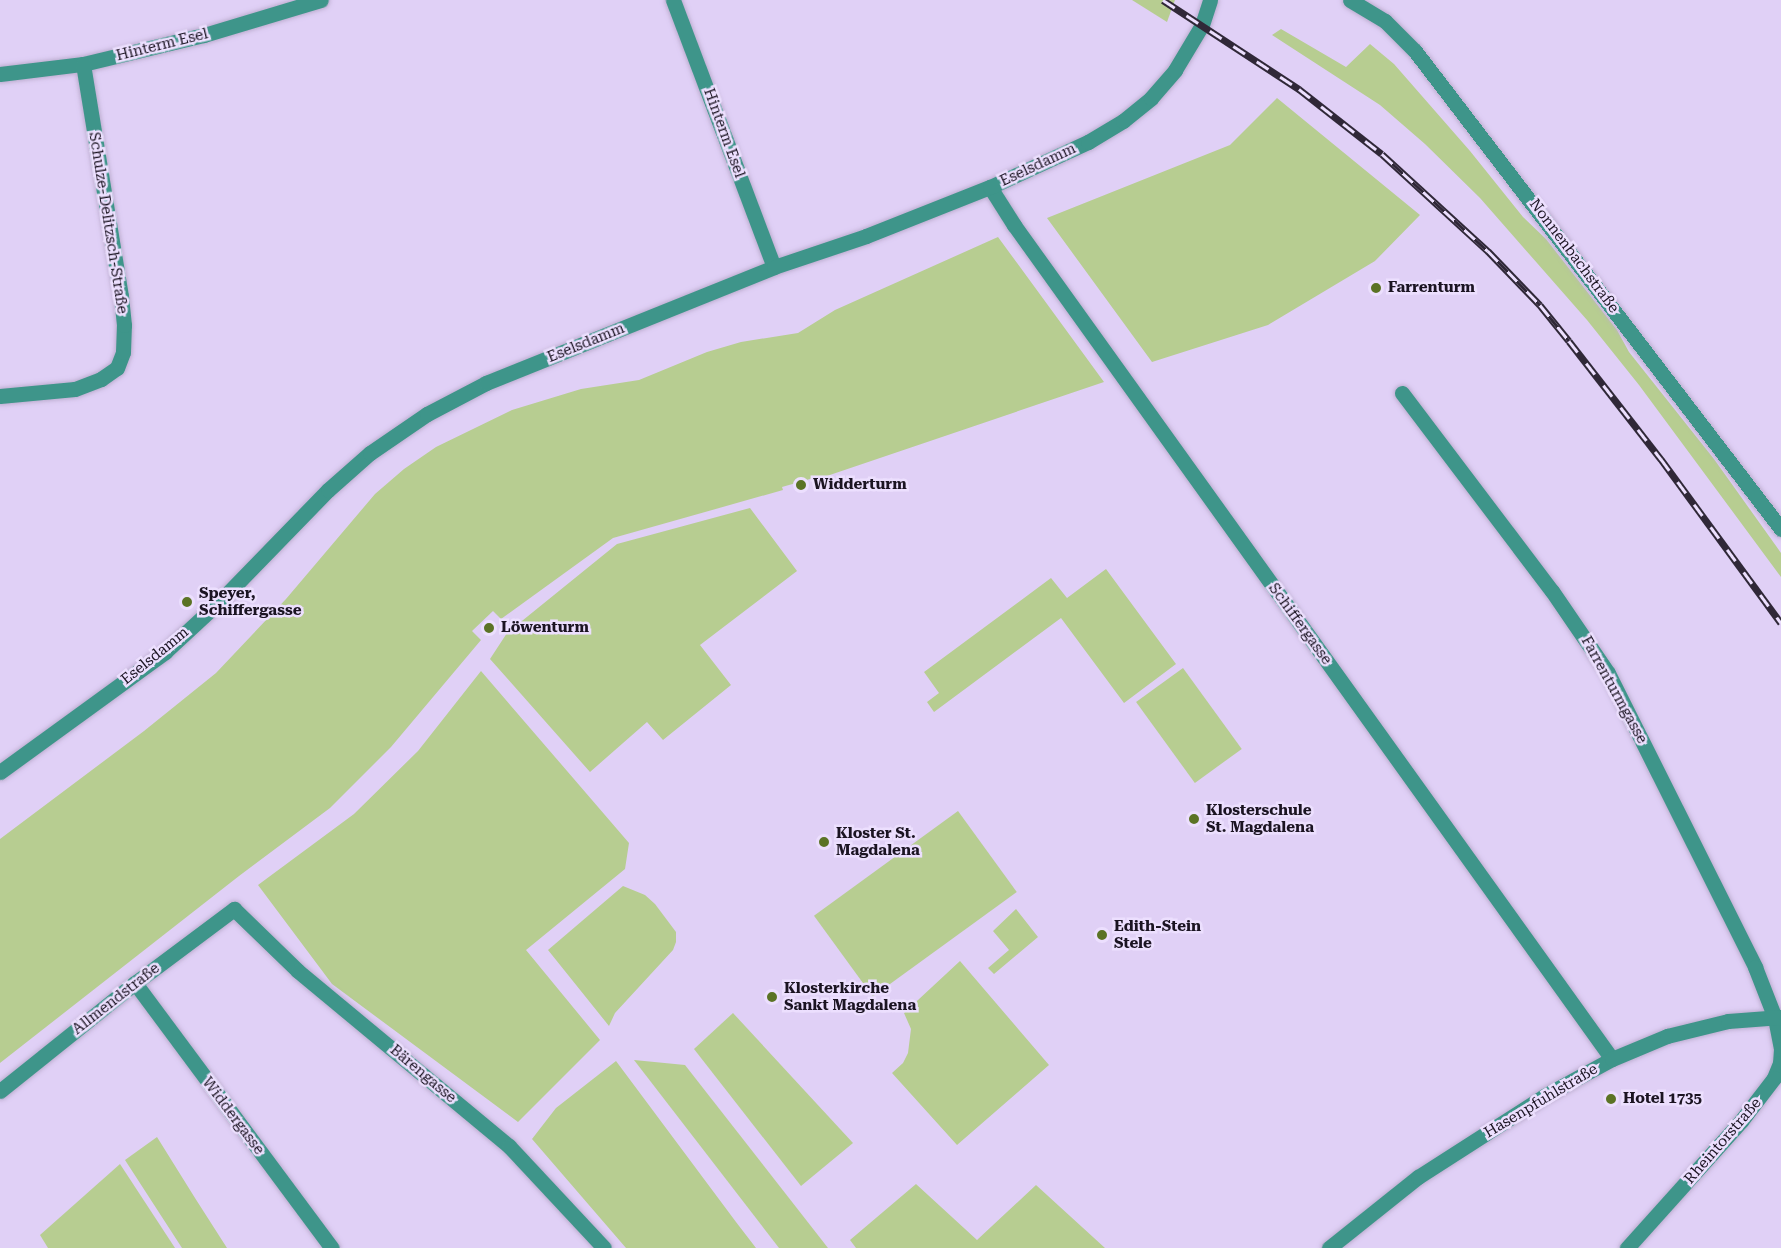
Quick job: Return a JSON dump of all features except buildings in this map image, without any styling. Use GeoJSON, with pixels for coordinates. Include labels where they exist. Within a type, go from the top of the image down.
{"type":"FeatureCollection","features":[{"type":"Feature","properties":{"kind":"street","name":"Hinterm Esel"},"geometry":{"type":"LineString","coordinates":[[0,74],[83,64],[204,35],[321,0]]}},
{"type":"Feature","properties":{"kind":"street","name":"Hinterm Esel"},"geometry":{"type":"LineString","coordinates":[[674,0],[774,267]]}},
{"type":"Feature","properties":{"kind":"street","name":"Eselsdamm"},"geometry":{"type":"LineString","coordinates":[[0,772],[165,652],[221,600],[328,490],[370,453],[427,414],[486,383],[774,267],[866,236],[990,187],[1088,142],[1123,121],[1151,98],[1175,70],[1202,25],[1210,0]]}},
{"type":"Feature","properties":{"kind":"street","name":"Nonnenbachstraße"},"geometry":{"type":"LineString","coordinates":[[1350,0],[1385,21],[1415,51],[1781,529]]}},
{"type":"Feature","properties":{"kind":"street","name":"Schulze-Delitzsch-Straße"},"geometry":{"type":"LineString","coordinates":[[0,396],[75,389],[101,379],[117,368],[123,352],[124,325],[121,296],[83,64]]}},
{"type":"Feature","properties":{"kind":"street","name":"Schiffergasse"},"geometry":{"type":"LineString","coordinates":[[990,187],[1020,234],[1612,1059]]}},
{"type":"Feature","properties":{"kind":"street","name":"Farrenturmgasse"},"geometry":{"type":"LineString","coordinates":[[1402,393],[1558,599],[1608,673],[1778,1017]]}},
{"type":"Feature","properties":{"kind":"street","name":"Allmendstraße"},"geometry":{"type":"LineString","coordinates":[[0,1091],[135,983],[234,909]]}},
{"type":"Feature","properties":{"kind":"street","name":"Bärengasse"},"geometry":{"type":"LineString","coordinates":[[234,909],[298,971],[509,1146],[604,1248]]}},
{"type":"Feature","properties":{"kind":"street","name":"Widdergasse"},"geometry":{"type":"LineString","coordinates":[[135,983],[332,1248]]}},
{"type":"Feature","properties":{"kind":"street","name":"Hasenpfuhlstraße"},"geometry":{"type":"LineString","coordinates":[[1329,1248],[1418,1177],[1544,1096],[1612,1059],[1666,1036],[1728,1021],[1778,1017]]}},
{"type":"Feature","properties":{"kind":"street","name":"Rheintorstraße"},"geometry":{"type":"LineString","coordinates":[[1628,1248],[1741,1121],[1774,1078],[1780,1063],[1781,1049],[1778,1017]]}},
{"type":"Feature","properties":{"kind":"green space"},"geometry":{"type":"Polygon","coordinates":[[[1132,0],[1175,0],[1167,22],[1132,0]]]}},
{"type":"Feature","properties":{"kind":"green space"},"geometry":{"type":"Polygon","coordinates":[[[1281,29],[1346,67],[1370,44],[1394,64],[1470,151],[1523,217],[1546,239],[1617,330],[1629,352],[1714,459],[1781,553],[1781,577],[1639,385],[1587,320],[1480,198],[1425,144],[1380,105],[1272,35],[1281,29]]]}},
{"type":"Feature","properties":{"kind":"green space"},"geometry":{"type":"Polygon","coordinates":[[[1277,98],[1420,215],[1375,261],[1268,325],[1152,362],[1047,218],[1230,145],[1277,98]]]}},
{"type":"Feature","properties":{"kind":"green space"},"geometry":{"type":"Polygon","coordinates":[[[998,237],[1104,382],[818,479],[817,477],[782,487],[783,490],[613,538],[501,619],[493,611],[472,631],[481,640],[391,747],[330,808],[239,876],[0,1063],[0,839],[144,731],[216,673],[286,599],[375,494],[404,469],[436,447],[512,410],[581,389],[639,380],[707,352],[741,342],[798,333],[835,310],[998,237]]]}},
{"type":"Feature","properties":{"kind":"green space"},"geometry":{"type":"Polygon","coordinates":[[[750,508],[797,571],[700,645],[731,685],[663,740],[647,722],[590,772],[490,659],[507,633],[617,544],[750,508]]]}},
{"type":"Feature","properties":{"kind":"green space"},"geometry":{"type":"Polygon","coordinates":[[[1106,569],[1176,664],[1124,703],[1061,618],[934,712],[927,702],[939,693],[924,672],[1051,578],[1067,598],[1106,569]]]}},
{"type":"Feature","properties":{"kind":"green space"},"geometry":{"type":"Polygon","coordinates":[[[1183,668],[1242,749],[1195,783],[1136,702],[1183,668]]]}},
{"type":"Feature","properties":{"kind":"green space"},"geometry":{"type":"Polygon","coordinates":[[[481,671],[629,843],[625,869],[526,950],[600,1040],[518,1122],[332,984],[258,885],[354,814],[418,751],[481,671]]]}},
{"type":"Feature","properties":{"kind":"green space"},"geometry":{"type":"Polygon","coordinates":[[[958,811],[1017,892],[873,997],[814,916],[958,811]]]}},
{"type":"Feature","properties":{"kind":"green space"},"geometry":{"type":"Polygon","coordinates":[[[623,886],[645,895],[655,904],[676,932],[676,942],[673,950],[615,1013],[609,1026],[548,950],[623,886]]]}},
{"type":"Feature","properties":{"kind":"green space"},"geometry":{"type":"Polygon","coordinates":[[[1016,909],[1038,937],[994,974],[988,968],[1009,950],[993,931],[1016,909]]]}},
{"type":"Feature","properties":{"kind":"green space"},"geometry":{"type":"Polygon","coordinates":[[[960,961],[1049,1065],[957,1145],[892,1073],[903,1063],[908,1053],[911,1029],[904,1013],[960,961]]]}},
{"type":"Feature","properties":{"kind":"green space"},"geometry":{"type":"Polygon","coordinates":[[[733,1013],[853,1143],[801,1186],[694,1049],[733,1013]]]}},
{"type":"Feature","properties":{"kind":"green space"},"geometry":{"type":"Polygon","coordinates":[[[634,1060],[685,1065],[828,1248],[779,1248],[634,1060]]]}},
{"type":"Feature","properties":{"kind":"green space"},"geometry":{"type":"Polygon","coordinates":[[[616,1061],[756,1248],[626,1248],[532,1139],[556,1108],[616,1061]]]}},
{"type":"Feature","properties":{"kind":"green space"},"geometry":{"type":"Polygon","coordinates":[[[157,1137],[227,1248],[182,1248],[125,1160],[157,1137]]]}},
{"type":"Feature","properties":{"kind":"green space"},"geometry":{"type":"Polygon","coordinates":[[[120,1164],[175,1248],[48,1248],[40,1235],[120,1164]]]}},
{"type":"Feature","properties":{"kind":"green space"},"geometry":{"type":"Polygon","coordinates":[[[916,1184],[977,1240],[1036,1185],[1105,1248],[856,1248],[850,1240],[916,1184]]]}},
{"type":"Feature","properties":{"kind":"railway"},"geometry":{"type":"LineString","coordinates":[[1163,0],[1299,89],[1382,154],[1488,251],[1540,305],[1569,341],[1661,459],[1781,623]]}},
{"type":"Feature","properties":{"kind":"place","name":"Farrenturm"},"geometry":{"type":"Point","coordinates":[1376,288]}},
{"type":"Feature","properties":{"kind":"place","name":"Widderturm"},"geometry":{"type":"Point","coordinates":[801,485]}},
{"type":"Feature","properties":{"kind":"place","name":"Speyer, Schiffergasse"},"geometry":{"type":"Point","coordinates":[187,602]}},
{"type":"Feature","properties":{"kind":"place","name":"Löwenturm"},"geometry":{"type":"Point","coordinates":[489,628]}},
{"type":"Feature","properties":{"kind":"place","name":"Klosterschule St. Magdalena"},"geometry":{"type":"Point","coordinates":[1194,819]}},
{"type":"Feature","properties":{"kind":"place","name":"Kloster St. Magdalena"},"geometry":{"type":"Point","coordinates":[824,842]}},
{"type":"Feature","properties":{"kind":"place","name":"Edith-Stein Stele"},"geometry":{"type":"Point","coordinates":[1102,935]}},
{"type":"Feature","properties":{"kind":"place","name":"Klosterkirche Sankt Magdalena"},"geometry":{"type":"Point","coordinates":[772,997]}},
{"type":"Feature","properties":{"kind":"place","name":"Hotel 1735"},"geometry":{"type":"Point","coordinates":[1611,1099]}}]}
